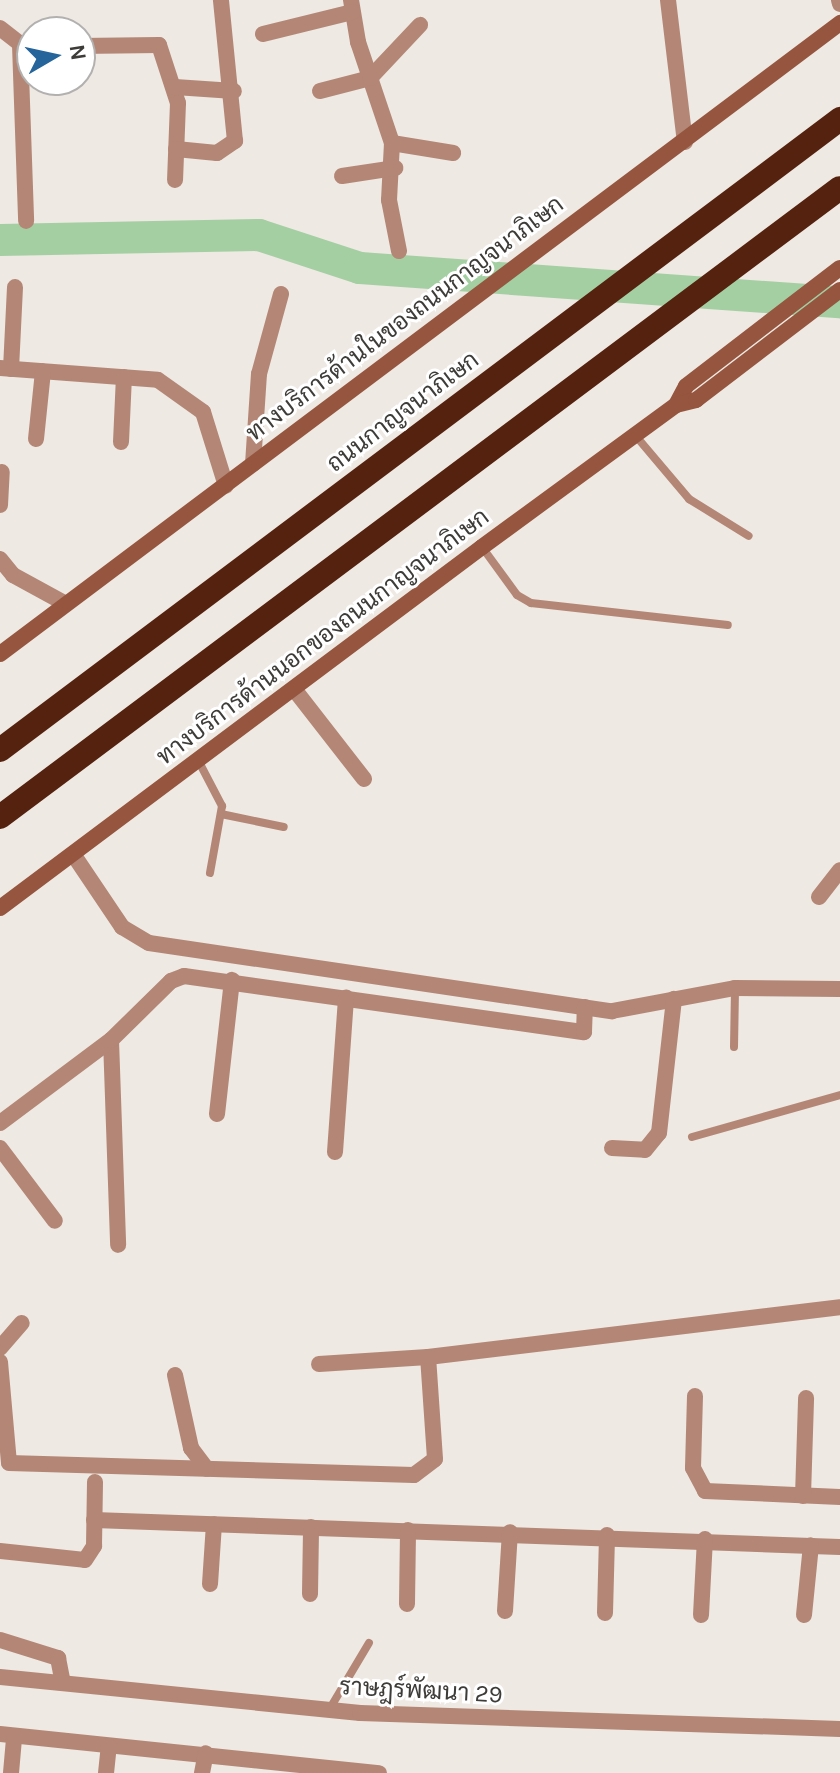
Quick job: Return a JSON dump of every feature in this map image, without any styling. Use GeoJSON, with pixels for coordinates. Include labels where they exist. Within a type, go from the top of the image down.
{"type":"FeatureCollection","features":[{"type":"Feature","properties":{"kind":"highway","name":"ถนนกาญจนาภิเษก"},"geometry":{"type":"LineString","coordinates":[[0,750],[840,119]]}},
{"type":"Feature","properties":{"kind":"highway"},"geometry":{"type":"LineString","coordinates":[[0,817],[840,188]]}},
{"type":"Feature","properties":{"kind":"main road","name":"ทางบริการด้านในของถนนกาญจนาภิเษก"},"geometry":{"type":"LineString","coordinates":[[0,654],[840,23]]}},
{"type":"Feature","properties":{"kind":"main road","name":"ทางบริการด้านนอกของถนนกาญจนาภิเษก"},"geometry":{"type":"LineString","coordinates":[[676,405],[686,386],[840,268]]}},
{"type":"Feature","properties":{"kind":"main road","name":"ทางบริการด้านนอกของถนนกาญจนาภิเษก"},"geometry":{"type":"LineString","coordinates":[[0,908],[482,547],[676,405],[696,400],[840,290]]}},
{"type":"Feature","properties":{"kind":"street"},"geometry":{"type":"LineString","coordinates":[[176,149],[217,153],[235,141],[234,91],[221,0]]}},
{"type":"Feature","properties":{"kind":"street"},"geometry":{"type":"LineString","coordinates":[[668,0],[685,142]]}},
{"type":"Feature","properties":{"kind":"street"},"geometry":{"type":"LineString","coordinates":[[263,34],[352,6],[370,78],[392,143],[395,168],[389,200],[399,251]]}},
{"type":"Feature","properties":{"kind":"street"},"geometry":{"type":"LineString","coordinates":[[320,91],[370,78],[420,25]]}},
{"type":"Feature","properties":{"kind":"street"},"geometry":{"type":"LineString","coordinates":[[0,28],[16,41]]}},
{"type":"Feature","properties":{"kind":"street"},"geometry":{"type":"LineString","coordinates":[[96,46],[159,45],[175,87],[175,180]]}},
{"type":"Feature","properties":{"kind":"street"},"geometry":{"type":"LineString","coordinates":[[175,87],[234,91]]}},
{"type":"Feature","properties":{"kind":"street"},"geometry":{"type":"LineString","coordinates":[[26,96],[26,221]]}},
{"type":"Feature","properties":{"kind":"street"},"geometry":{"type":"LineString","coordinates":[[392,143],[453,153]]}},
{"type":"Feature","properties":{"kind":"street"},"geometry":{"type":"LineString","coordinates":[[342,176],[395,168]]}},
{"type":"Feature","properties":{"kind":"street"},"geometry":{"type":"LineString","coordinates":[[15,287],[6,368],[158,380],[203,412],[226,486]]}},
{"type":"Feature","properties":{"kind":"street"},"geometry":{"type":"LineString","coordinates":[[253,464],[259,374],[281,294]]}},
{"type":"Feature","properties":{"kind":"street"},"geometry":{"type":"LineString","coordinates":[[36,439],[43,371]]}},
{"type":"Feature","properties":{"kind":"street"},"geometry":{"type":"LineString","coordinates":[[121,442],[124,377]]}},
{"type":"Feature","properties":{"kind":"street"},"geometry":{"type":"LineString","coordinates":[[0,505],[2,472]]}},
{"type":"Feature","properties":{"kind":"street"},"geometry":{"type":"LineString","coordinates":[[0,559],[6,578],[66,604]]}},
{"type":"Feature","properties":{"kind":"street"},"geometry":{"type":"LineString","coordinates":[[294,689],[364,779]]}},
{"type":"Feature","properties":{"kind":"street"},"geometry":{"type":"LineString","coordinates":[[73,854],[122,927],[149,943],[585,1007],[636,1010],[674,999],[735,988],[840,989]]}},
{"type":"Feature","properties":{"kind":"street"},"geometry":{"type":"LineString","coordinates":[[819,897],[840,870]]}},
{"type":"Feature","properties":{"kind":"street"},"geometry":{"type":"LineString","coordinates":[[0,1123],[111,1040],[171,981],[232,980],[584,1032],[585,1007]]}},
{"type":"Feature","properties":{"kind":"street"},"geometry":{"type":"LineString","coordinates":[[217,1114],[232,980]]}},
{"type":"Feature","properties":{"kind":"street"},"geometry":{"type":"LineString","coordinates":[[335,1152],[346,997]]}},
{"type":"Feature","properties":{"kind":"street"},"geometry":{"type":"LineString","coordinates":[[612,1148],[645,1150],[659,1133],[674,999]]}},
{"type":"Feature","properties":{"kind":"street"},"geometry":{"type":"LineString","coordinates":[[111,1040],[118,1245]]}},
{"type":"Feature","properties":{"kind":"street"},"geometry":{"type":"LineString","coordinates":[[0,1148],[55,1221]]}},
{"type":"Feature","properties":{"kind":"street"},"geometry":{"type":"LineString","coordinates":[[319,1364],[428,1357],[840,1307]]}},
{"type":"Feature","properties":{"kind":"street"},"geometry":{"type":"LineString","coordinates":[[0,1348],[22,1323]]}},
{"type":"Feature","properties":{"kind":"street"},"geometry":{"type":"LineString","coordinates":[[0,1362],[9,1463],[414,1475],[427,1469],[435,1459],[428,1357]]}},
{"type":"Feature","properties":{"kind":"street"},"geometry":{"type":"LineString","coordinates":[[175,1375],[191,1448],[207,1469]]}},
{"type":"Feature","properties":{"kind":"street"},"geometry":{"type":"LineString","coordinates":[[695,1396],[693,1468],[705,1491],[840,1497]]}},
{"type":"Feature","properties":{"kind":"street"},"geometry":{"type":"LineString","coordinates":[[803,1496],[806,1398]]}},
{"type":"Feature","properties":{"kind":"street"},"geometry":{"type":"LineString","coordinates":[[0,1551],[85,1560],[94,1546],[95,1482]]}},
{"type":"Feature","properties":{"kind":"street"},"geometry":{"type":"LineString","coordinates":[[94,1520],[607,1535],[840,1547]]}},
{"type":"Feature","properties":{"kind":"street"},"geometry":{"type":"LineString","coordinates":[[210,1584],[214,1524]]}},
{"type":"Feature","properties":{"kind":"street"},"geometry":{"type":"LineString","coordinates":[[310,1594],[311,1527]]}},
{"type":"Feature","properties":{"kind":"street"},"geometry":{"type":"LineString","coordinates":[[407,1604],[408,1530]]}},
{"type":"Feature","properties":{"kind":"street"},"geometry":{"type":"LineString","coordinates":[[505,1611],[510,1532]]}},
{"type":"Feature","properties":{"kind":"street"},"geometry":{"type":"LineString","coordinates":[[605,1613],[607,1535]]}},
{"type":"Feature","properties":{"kind":"street"},"geometry":{"type":"LineString","coordinates":[[701,1615],[705,1539]]}},
{"type":"Feature","properties":{"kind":"street"},"geometry":{"type":"LineString","coordinates":[[804,1615],[811,1545]]}},
{"type":"Feature","properties":{"kind":"street"},"geometry":{"type":"LineString","coordinates":[[0,1640],[58,1658],[63,1683]]}},
{"type":"Feature","properties":{"kind":"street","name":"ราษฎร์พัฒนา 29"},"geometry":{"type":"LineString","coordinates":[[0,1677],[329,1710],[694,1729],[840,1729]]}},
{"type":"Feature","properties":{"kind":"street"},"geometry":{"type":"LineString","coordinates":[[11,1773],[7,1735],[379,1773]]}},
{"type":"Feature","properties":{"kind":"street"},"geometry":{"type":"LineString","coordinates":[[106,1773],[109,1746]]}},
{"type":"Feature","properties":{"kind":"street"},"geometry":{"type":"LineString","coordinates":[[202,1773],[206,1753]]}},
{"type":"Feature","properties":{"kind":"lane"},"geometry":{"type":"LineString","coordinates":[[635,435],[689,499],[749,536]]}},
{"type":"Feature","properties":{"kind":"lane"},"geometry":{"type":"LineString","coordinates":[[482,547],[517,595],[531,603],[728,625]]}},
{"type":"Feature","properties":{"kind":"lane"},"geometry":{"type":"LineString","coordinates":[[198,760],[217,790],[221,814],[210,873]]}},
{"type":"Feature","properties":{"kind":"lane"},"geometry":{"type":"LineString","coordinates":[[221,814],[284,827]]}},
{"type":"Feature","properties":{"kind":"lane"},"geometry":{"type":"LineString","coordinates":[[734,1047],[735,988]]}},
{"type":"Feature","properties":{"kind":"lane"},"geometry":{"type":"LineString","coordinates":[[692,1137],[840,1095]]}},
{"type":"Feature","properties":{"kind":"lane"},"geometry":{"type":"LineString","coordinates":[[329,1710],[369,1643]]}},
{"type":"Feature","properties":{"kind":"waterway"},"geometry":{"type":"LineString","coordinates":[[0,240],[259,235],[360,268],[840,302]]}}]}
